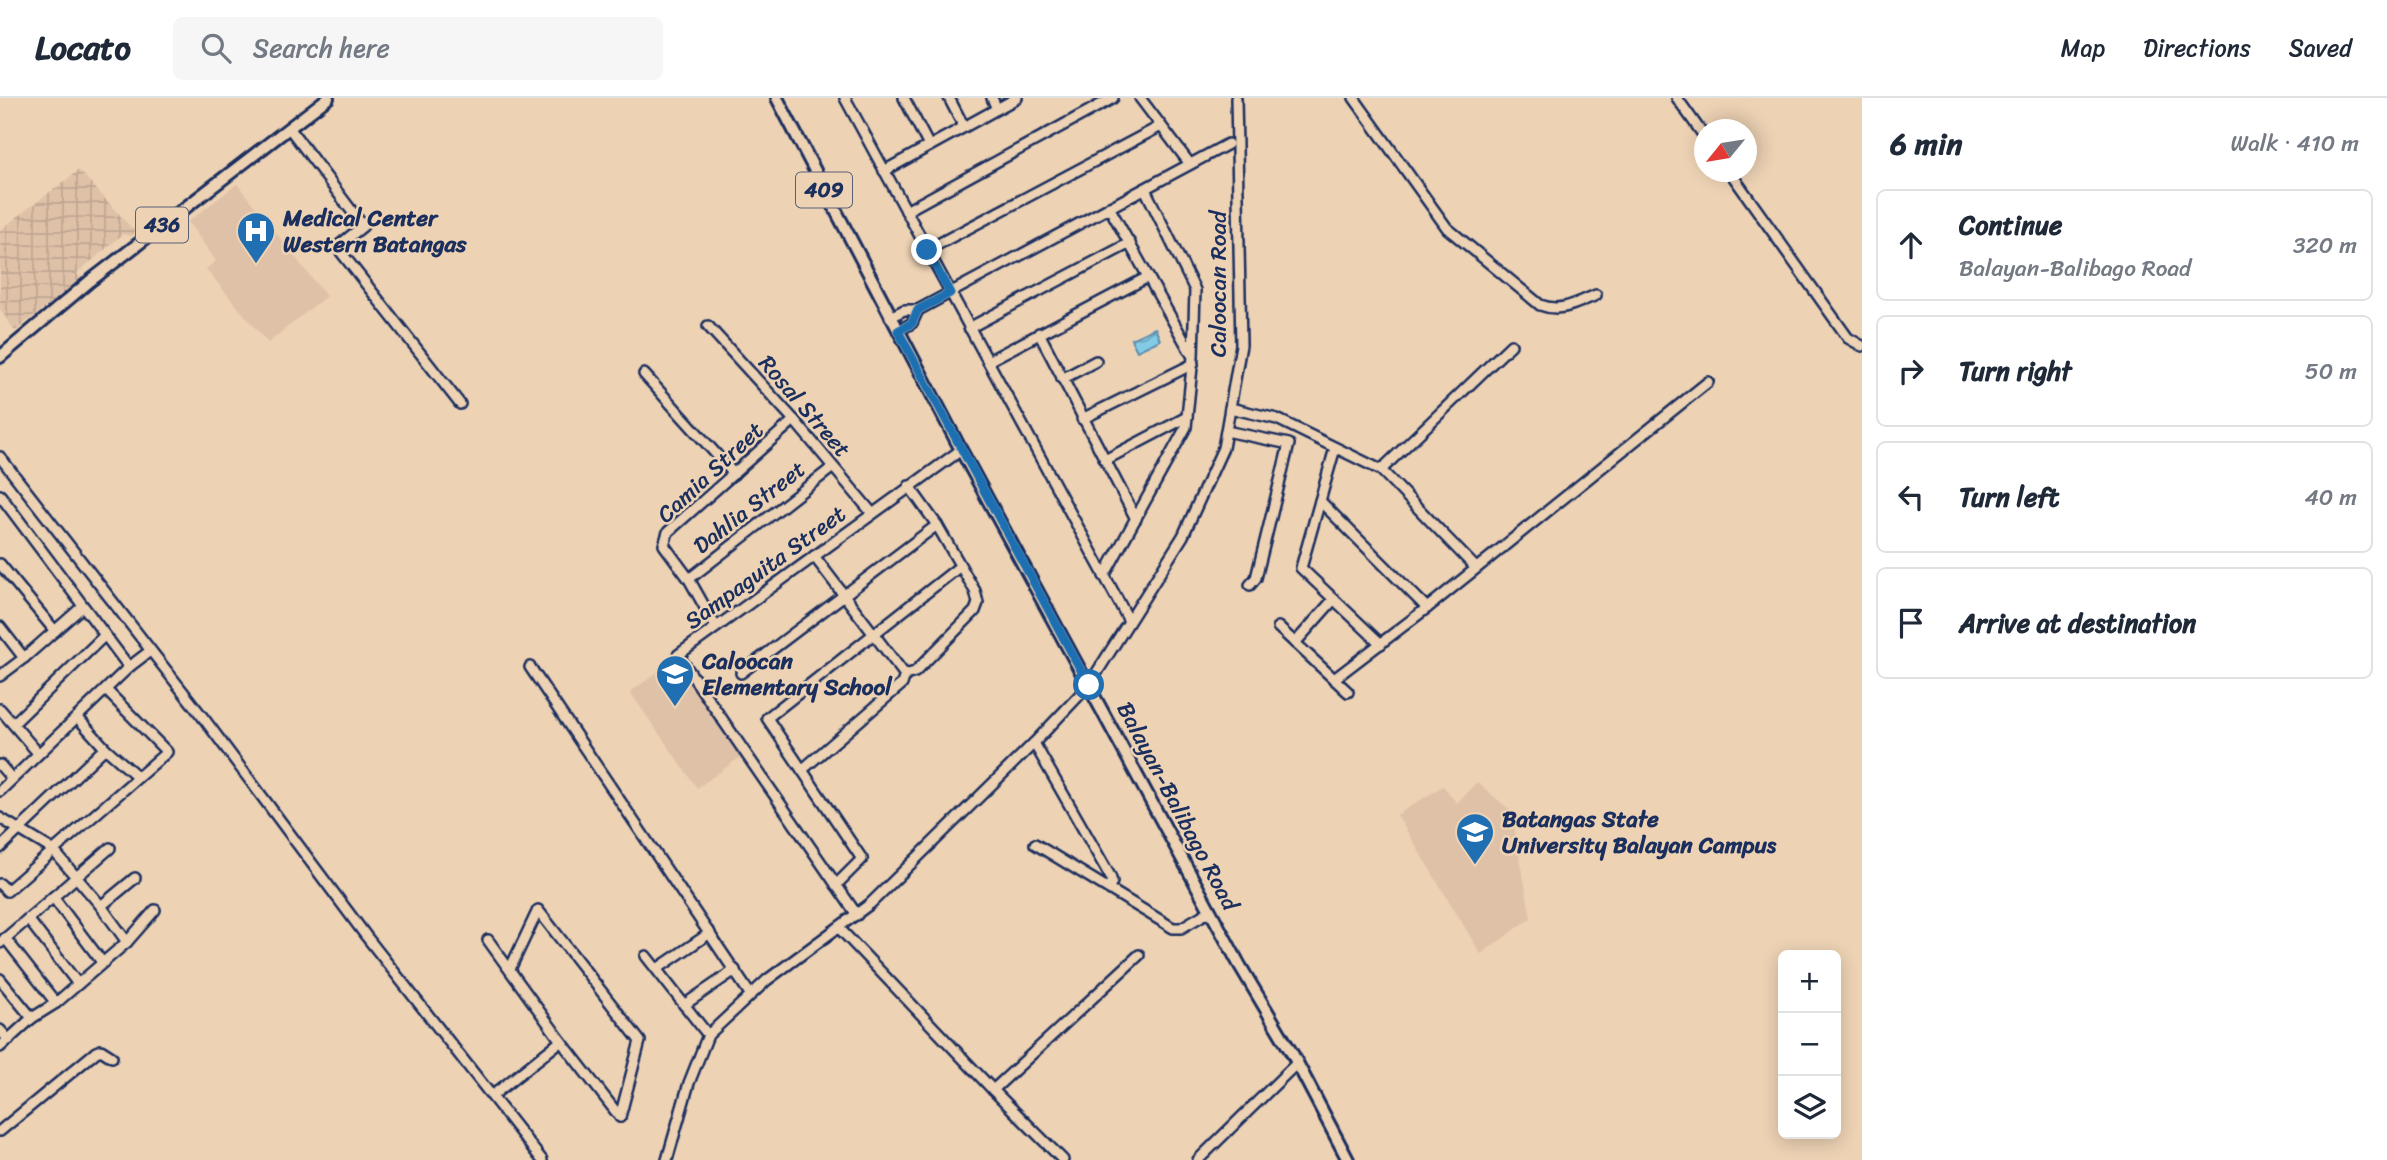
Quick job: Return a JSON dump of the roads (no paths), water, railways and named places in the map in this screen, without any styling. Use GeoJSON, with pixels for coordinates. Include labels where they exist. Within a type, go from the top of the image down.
{"type":"FeatureCollection","features":[{"type":"Feature","properties":{"kind":"main road","name":"436"},"geometry":{"type":"LineString","coordinates":[[0,357],[90,281],[328,98]]}},
{"type":"Feature","properties":{"kind":"main road","name":"Balayan-Balibago Road"},"geometry":{"type":"LineString","coordinates":[[777,98],[961,450],[1210,911],[1297,1063],[1346,1156]]}},
{"type":"Feature","properties":{"kind":"street"},"geometry":{"type":"LineString","coordinates":[[845,98],[1128,619]]}},
{"type":"Feature","properties":{"kind":"street"},"geometry":{"type":"LineString","coordinates":[[904,98],[929,146]]}},
{"type":"Feature","properties":{"kind":"street"},"geometry":{"type":"LineString","coordinates":[[949,98],[964,127]]}},
{"type":"Feature","properties":{"kind":"street"},"geometry":{"type":"LineString","coordinates":[[992,98],[998,109]]}},
{"type":"Feature","properties":{"kind":"street"},"geometry":{"type":"LineString","coordinates":[[884,171],[1017,98]]}},
{"type":"Feature","properties":{"kind":"street"},"geometry":{"type":"LineString","coordinates":[[906,211],[1113,98]]}},
{"type":"Feature","properties":{"kind":"street"},"geometry":{"type":"LineString","coordinates":[[1140,98],[1190,164]]}},
{"type":"Feature","properties":{"kind":"street","name":"Caloocan Road"},"geometry":{"type":"LineString","coordinates":[[708,1035],[750,994],[857,915],[1034,743],[1089,685],[1183,536],[1223,448],[1241,345],[1236,98]]}},
{"type":"Feature","properties":{"kind":"street"},"geometry":{"type":"LineString","coordinates":[[1354,98],[1455,237],[1540,305],[1560,309],[1596,295]]}},
{"type":"Feature","properties":{"kind":"street"},"geometry":{"type":"LineString","coordinates":[[1677,98],[1694,122]]}},
{"type":"Feature","properties":{"kind":"street"},"geometry":{"type":"LineString","coordinates":[[927,250],[1161,126]]}},
{"type":"Feature","properties":{"kind":"street"},"geometry":{"type":"LineString","coordinates":[[290,129],[363,226],[337,247],[460,404]]}},
{"type":"Feature","properties":{"kind":"street"},"geometry":{"type":"LineString","coordinates":[[890,317],[904,310],[918,310],[1228,144]]}},
{"type":"Feature","properties":{"kind":"street"},"geometry":{"type":"LineString","coordinates":[[1737,182],[1849,338],[1862,346]]}},
{"type":"Feature","properties":{"kind":"street"},"geometry":{"type":"LineString","coordinates":[[1104,576],[1186,427],[1193,360],[1195,290],[1144,189]]}},
{"type":"Feature","properties":{"kind":"street"},"geometry":{"type":"LineString","coordinates":[[1109,207],[1193,360]]}},
{"type":"Feature","properties":{"kind":"street"},"geometry":{"type":"LineString","coordinates":[[970,328],[1130,243]]}},
{"type":"Feature","properties":{"kind":"street"},"geometry":{"type":"LineString","coordinates":[[988,361],[1148,277]]}},
{"type":"Feature","properties":{"kind":"street"},"geometry":{"type":"LineString","coordinates":[[898,331],[912,323],[918,310]]}},
{"type":"Feature","properties":{"kind":"street","name":"Rosal Street"},"geometry":{"type":"LineString","coordinates":[[708,326],[794,420],[872,513]]}},
{"type":"Feature","properties":{"kind":"street"},"geometry":{"type":"LineString","coordinates":[[1039,333],[1136,519]]}},
{"type":"Feature","properties":{"kind":"street"},"geometry":{"type":"LineString","coordinates":[[1381,470],[1511,345]]}},
{"type":"Feature","properties":{"kind":"street"},"geometry":{"type":"LineString","coordinates":[[1082,418],[1193,360]]}},
{"type":"Feature","properties":{"kind":"street"},"geometry":{"type":"LineString","coordinates":[[1062,379],[1096,361]]}},
{"type":"Feature","properties":{"kind":"street"},"geometry":{"type":"LineString","coordinates":[[644,374],[734,474]]}},
{"type":"Feature","properties":{"kind":"street"},"geometry":{"type":"LineString","coordinates":[[1334,679],[1427,608],[1708,382]]}},
{"type":"Feature","properties":{"kind":"street"},"geometry":{"type":"LineString","coordinates":[[1230,408],[1277,419],[1381,470],[1475,568]]}},
{"type":"Feature","properties":{"kind":"street"},"geometry":{"type":"LineString","coordinates":[[1105,460],[1187,417]]}},
{"type":"Feature","properties":{"kind":"street","name":"Camia Street"},"geometry":{"type":"LineString","coordinates":[[716,627],[689,579],[664,545],[668,532],[794,420]]}},
{"type":"Feature","properties":{"kind":"street"},"geometry":{"type":"LineString","coordinates":[[1226,430],[1289,444],[1256,578],[1250,585]]}},
{"type":"Feature","properties":{"kind":"street"},"geometry":{"type":"LineString","coordinates":[[1335,448],[1301,568],[1381,643]]}},
{"type":"Feature","properties":{"kind":"street","name":"Sampaguita Street"},"geometry":{"type":"LineString","coordinates":[[857,915],[678,655],[961,450]]}},
{"type":"Feature","properties":{"kind":"street"},"geometry":{"type":"LineString","coordinates":[[0,457],[205,720],[366,936],[542,1160]]}},
{"type":"Feature","properties":{"kind":"street","name":"Dahlia Street"},"geometry":{"type":"LineString","coordinates":[[689,579],[833,467]]}},
{"type":"Feature","properties":{"kind":"street"},"geometry":{"type":"LineString","coordinates":[[905,675],[915,672],[975,611],[978,603],[975,591],[937,525],[909,486]]}},
{"type":"Feature","properties":{"kind":"street"},"geometry":{"type":"LineString","coordinates":[[0,495],[129,667]]}},
{"type":"Feature","properties":{"kind":"street"},"geometry":{"type":"LineString","coordinates":[[1320,501],[1427,608]]}},
{"type":"Feature","properties":{"kind":"street"},"geometry":{"type":"LineString","coordinates":[[741,673],[937,525]]}},
{"type":"Feature","properties":{"kind":"street"},"geometry":{"type":"LineString","coordinates":[[814,556],[905,675]]}},
{"type":"Feature","properties":{"kind":"street"},"geometry":{"type":"LineString","coordinates":[[0,564],[55,631]]}},
{"type":"Feature","properties":{"kind":"street"},"geometry":{"type":"LineString","coordinates":[[836,885],[862,859],[767,718],[959,567]]}},
{"type":"Feature","properties":{"kind":"street"},"geometry":{"type":"LineString","coordinates":[[1296,643],[1334,599]]}},
{"type":"Feature","properties":{"kind":"street"},"geometry":{"type":"LineString","coordinates":[[0,676],[82,607]]}},
{"type":"Feature","properties":{"kind":"street"},"geometry":{"type":"LineString","coordinates":[[0,627],[24,658]]}},
{"type":"Feature","properties":{"kind":"street"},"geometry":{"type":"LineString","coordinates":[[1278,627],[1348,692]]}},
{"type":"Feature","properties":{"kind":"street"},"geometry":{"type":"LineString","coordinates":[[14,723],[104,636]]}},
{"type":"Feature","properties":{"kind":"street"},"geometry":{"type":"LineString","coordinates":[[0,791],[129,667],[150,651]]}},
{"type":"Feature","properties":{"kind":"street"},"geometry":{"type":"LineString","coordinates":[[530,667],[750,994]]}},
{"type":"Feature","properties":{"kind":"street"},"geometry":{"type":"LineString","coordinates":[[802,769],[902,684],[905,675]]}},
{"type":"Feature","properties":{"kind":"street"},"geometry":{"type":"LineString","coordinates":[[0,884],[7,891],[167,752],[107,691]]}},
{"type":"Feature","properties":{"kind":"street"},"geometry":{"type":"LineString","coordinates":[[0,709],[38,753]]}},
{"type":"Feature","properties":{"kind":"street"},"geometry":{"type":"LineString","coordinates":[[78,718],[105,748],[138,777]]}},
{"type":"Feature","properties":{"kind":"street"},"geometry":{"type":"LineString","coordinates":[[1034,743],[1110,876],[1112,883],[1108,888]]}},
{"type":"Feature","properties":{"kind":"street"},"geometry":{"type":"LineString","coordinates":[[0,848],[105,748]]}},
{"type":"Feature","properties":{"kind":"street"},"geometry":{"type":"LineString","coordinates":[[0,765],[12,779]]}},
{"type":"Feature","properties":{"kind":"street"},"geometry":{"type":"LineString","coordinates":[[0,818],[53,850],[101,906],[127,942]]}},
{"type":"Feature","properties":{"kind":"street"},"geometry":{"type":"LineString","coordinates":[[1035,844],[1173,928],[1181,928],[1210,911]]}},
{"type":"Feature","properties":{"kind":"street"},"geometry":{"type":"LineString","coordinates":[[56,1003],[3,941],[110,848]]}},
{"type":"Feature","properties":{"kind":"street"},"geometry":{"type":"LineString","coordinates":[[101,906],[135,878]]}},
{"type":"Feature","properties":{"kind":"street"},"geometry":{"type":"LineString","coordinates":[[53,897],[102,962]]}},
{"type":"Feature","properties":{"kind":"street"},"geometry":{"type":"LineString","coordinates":[[0,1047],[127,942],[155,910]]}},
{"type":"Feature","properties":{"kind":"street"},"geometry":{"type":"LineString","coordinates":[[488,940],[561,1041],[621,1116],[640,1041],[538,910],[510,969]]}},
{"type":"Feature","properties":{"kind":"street"},"geometry":{"type":"LineString","coordinates":[[28,919],[78,984]]}},
{"type":"Feature","properties":{"kind":"street"},"geometry":{"type":"LineString","coordinates":[[839,928],[1063,1160]]}},
{"type":"Feature","properties":{"kind":"street"},"geometry":{"type":"LineString","coordinates":[[657,969],[710,933]]}},
{"type":"Feature","properties":{"kind":"street"},"geometry":{"type":"LineString","coordinates":[[993,1090],[1139,955]]}},
{"type":"Feature","properties":{"kind":"street"},"geometry":{"type":"LineString","coordinates":[[646,956],[708,1035],[689,1083],[667,1160]]}},
{"type":"Feature","properties":{"kind":"street"},"geometry":{"type":"LineString","coordinates":[[684,1005],[734,971]]}},
{"type":"Feature","properties":{"kind":"street"},"geometry":{"type":"LineString","coordinates":[[0,979],[32,1018]]}},
{"type":"Feature","properties":{"kind":"street"},"geometry":{"type":"LineString","coordinates":[[0,1030],[9,1040]]}},
{"type":"Feature","properties":{"kind":"street"},"geometry":{"type":"LineString","coordinates":[[493,1095],[561,1041]]}},
{"type":"Feature","properties":{"kind":"street"},"geometry":{"type":"LineString","coordinates":[[0,1131],[96,1052],[101,1050],[112,1058]]}},
{"type":"Feature","properties":{"kind":"street"},"geometry":{"type":"LineString","coordinates":[[1198,1160],[1297,1063]]}},
{"type":"Feature","properties":{"kind":"water"},"geometry":{"type":"Polygon","coordinates":[[[1155,328],[1160,340],[1137,351],[1131,339],[1155,328]]]}},
{"type":"Feature","properties":{"kind":"place","name":"Medical Center Western Batangas"},"geometry":{"type":"Point","coordinates":[256,265]}},
{"type":"Feature","properties":{"kind":"place","name":"Caloocan Elementary School"},"geometry":{"type":"Point","coordinates":[675,708]}},
{"type":"Feature","properties":{"kind":"place","name":"Batangas State University Balayan Campus"},"geometry":{"type":"Point","coordinates":[1475,866]}}]}
